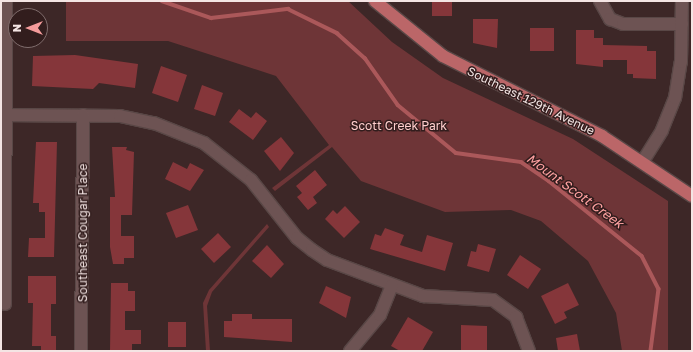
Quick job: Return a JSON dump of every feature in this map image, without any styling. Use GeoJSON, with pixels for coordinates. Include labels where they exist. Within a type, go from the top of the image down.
{"type":"FeatureCollection","features":[{"type":"Feature","properties":{"kind":"main road","name":"Southeast 129th Avenue"},"geometry":{"type":"LineString","coordinates":[[375,1],[448,59],[602,136],[643,161],[692,196]]}},
{"type":"Feature","properties":{"kind":"street"},"geometry":{"type":"LineString","coordinates":[[5,304],[3,115],[6,1]]}},
{"type":"Feature","properties":{"kind":"street"},"geometry":{"type":"LineString","coordinates":[[600,1],[610,19],[623,24],[682,24]]}},
{"type":"Feature","properties":{"kind":"street"},"geometry":{"type":"LineString","coordinates":[[643,161],[672,109],[687,44],[682,24],[682,1]]}},
{"type":"Feature","properties":{"kind":"street"},"geometry":{"type":"LineString","coordinates":[[3,115],[83,115],[137,118],[204,143],[251,180],[297,238],[312,250],[392,285],[440,298],[493,300],[516,317],[529,351]]}},
{"type":"Feature","properties":{"kind":"street","name":"Southeast Cougar Place"},"geometry":{"type":"LineString","coordinates":[[81,351],[83,115]]}},
{"type":"Feature","properties":{"kind":"street"},"geometry":{"type":"LineString","coordinates":[[350,351],[380,315],[392,285]]}},
{"type":"Feature","properties":{"kind":"green space","name":"Scott Creek Park"},"geometry":{"type":"Polygon","coordinates":[[[66,1],[348,1],[392,42],[443,78],[573,139],[668,201],[668,351],[622,351],[616,313],[588,261],[541,221],[511,210],[445,212],[361,181],[332,147],[275,191],[272,188],[329,145],[276,76],[168,41],[66,41],[66,1]]]}},
{"type":"Feature","properties":{"kind":"green space"},"geometry":{"type":"Polygon","coordinates":[[[267,224],[269,227],[212,292],[207,306],[210,351],[206,351],[203,303],[209,290],[267,224]]]}},
{"type":"Feature","properties":{"kind":"building"},"geometry":{"type":"Polygon","coordinates":[[[432,1],[452,1],[452,16],[432,16],[432,1]]]}},
{"type":"Feature","properties":{"kind":"building"},"geometry":{"type":"Polygon","coordinates":[[[473,19],[498,19],[497,48],[473,43],[473,19]]]}},
{"type":"Feature","properties":{"kind":"building"},"geometry":{"type":"Polygon","coordinates":[[[530,28],[554,28],[554,51],[530,51],[530,28]]]}},
{"type":"Feature","properties":{"kind":"building"},"geometry":{"type":"Polygon","coordinates":[[[576,30],[594,30],[594,38],[603,38],[603,45],[647,46],[647,51],[656,51],[656,79],[633,78],[633,74],[627,74],[627,60],[603,60],[603,67],[576,64],[576,30]]]}},
{"type":"Feature","properties":{"kind":"building"},"geometry":{"type":"Polygon","coordinates":[[[75,55],[138,64],[135,88],[99,83],[93,89],[32,86],[33,56],[75,55]]]}},
{"type":"Feature","properties":{"kind":"building"},"geometry":{"type":"Polygon","coordinates":[[[161,66],[187,75],[178,102],[152,93],[161,66]]]}},
{"type":"Feature","properties":{"kind":"building"},"geometry":{"type":"Polygon","coordinates":[[[202,85],[223,93],[215,116],[194,109],[202,85]]]}},
{"type":"Feature","properties":{"kind":"building"},"geometry":{"type":"Polygon","coordinates":[[[239,109],[251,118],[256,112],[267,121],[253,140],[229,122],[239,109]]]}},
{"type":"Feature","properties":{"kind":"building"},"geometry":{"type":"Polygon","coordinates":[[[281,137],[294,153],[280,171],[264,151],[281,137]]]}},
{"type":"Feature","properties":{"kind":"building"},"geometry":{"type":"Polygon","coordinates":[[[36,142],[57,142],[54,257],[28,257],[29,238],[45,238],[45,212],[39,212],[39,203],[33,203],[36,142]]]}},
{"type":"Feature","properties":{"kind":"building"},"geometry":{"type":"Polygon","coordinates":[[[112,147],[127,147],[126,150],[134,152],[132,215],[121,215],[121,236],[134,236],[134,258],[124,258],[124,264],[113,264],[110,247],[110,197],[115,197],[112,147]]]}},
{"type":"Feature","properties":{"kind":"building"},"geometry":{"type":"Polygon","coordinates":[[[173,162],[187,169],[190,163],[204,170],[190,191],[165,179],[173,162]]]}},
{"type":"Feature","properties":{"kind":"building"},"geometry":{"type":"Polygon","coordinates":[[[315,170],[327,185],[313,197],[317,203],[308,210],[297,197],[302,193],[296,186],[315,170]]]}},
{"type":"Feature","properties":{"kind":"building"},"geometry":{"type":"Polygon","coordinates":[[[188,205],[198,230],[176,238],[166,213],[188,205]]]}},
{"type":"Feature","properties":{"kind":"building"},"geometry":{"type":"Polygon","coordinates":[[[345,206],[360,222],[344,238],[325,219],[333,210],[337,214],[345,206]]]}},
{"type":"Feature","properties":{"kind":"building"},"geometry":{"type":"Polygon","coordinates":[[[385,228],[404,235],[400,245],[422,252],[427,235],[453,243],[445,271],[370,249],[375,234],[381,236],[385,228]]]}},
{"type":"Feature","properties":{"kind":"building"},"geometry":{"type":"Polygon","coordinates":[[[218,233],[231,247],[214,263],[201,249],[218,233]]]}},
{"type":"Feature","properties":{"kind":"building"},"geometry":{"type":"Polygon","coordinates":[[[478,244],[496,249],[489,272],[467,266],[471,251],[476,252],[478,244]]]}},
{"type":"Feature","properties":{"kind":"building"},"geometry":{"type":"Polygon","coordinates":[[[267,245],[284,264],[271,278],[252,261],[267,245]]]}},
{"type":"Feature","properties":{"kind":"building"},"geometry":{"type":"Polygon","coordinates":[[[520,255],[541,269],[528,289],[507,275],[520,255]]]}},
{"type":"Feature","properties":{"kind":"building"},"geometry":{"type":"Polygon","coordinates":[[[28,276],[56,276],[56,304],[51,304],[51,336],[56,336],[56,351],[41,351],[41,346],[32,346],[33,303],[28,303],[28,276]]]}},
{"type":"Feature","properties":{"kind":"building"},"geometry":{"type":"Polygon","coordinates":[[[111,283],[128,283],[128,291],[135,291],[135,311],[125,311],[125,330],[141,330],[141,344],[132,344],[132,351],[110,351],[111,283]]]}},
{"type":"Feature","properties":{"kind":"building"},"geometry":{"type":"Polygon","coordinates":[[[568,283],[579,305],[564,312],[567,318],[555,324],[541,296],[568,283]]]}},
{"type":"Feature","properties":{"kind":"building"},"geometry":{"type":"Polygon","coordinates":[[[326,286],[351,297],[346,318],[319,303],[326,286]]]}},
{"type":"Feature","properties":{"kind":"building"},"geometry":{"type":"Polygon","coordinates":[[[232,314],[252,314],[252,319],[292,319],[292,342],[224,337],[224,321],[232,321],[232,314]]]}},
{"type":"Feature","properties":{"kind":"building"},"geometry":{"type":"Polygon","coordinates":[[[408,317],[433,332],[422,351],[400,351],[391,346],[408,317]]]}},
{"type":"Feature","properties":{"kind":"building"},"geometry":{"type":"Polygon","coordinates":[[[168,322],[186,322],[186,347],[168,347],[168,322]]]}},
{"type":"Feature","properties":{"kind":"building"},"geometry":{"type":"Polygon","coordinates":[[[461,325],[487,326],[487,351],[461,351],[461,325]]]}},
{"type":"Feature","properties":{"kind":"building"},"geometry":{"type":"Polygon","coordinates":[[[577,334],[580,351],[558,351],[556,338],[577,334]]]}},
{"type":"Feature","properties":{"kind":"waterway","name":"Mount Scott Creek"},"geometry":{"type":"LineString","coordinates":[[162,1],[211,18],[288,9],[337,33],[365,58],[398,105],[456,153],[521,162],[549,181],[642,256],[659,289],[651,351]]}}]}
